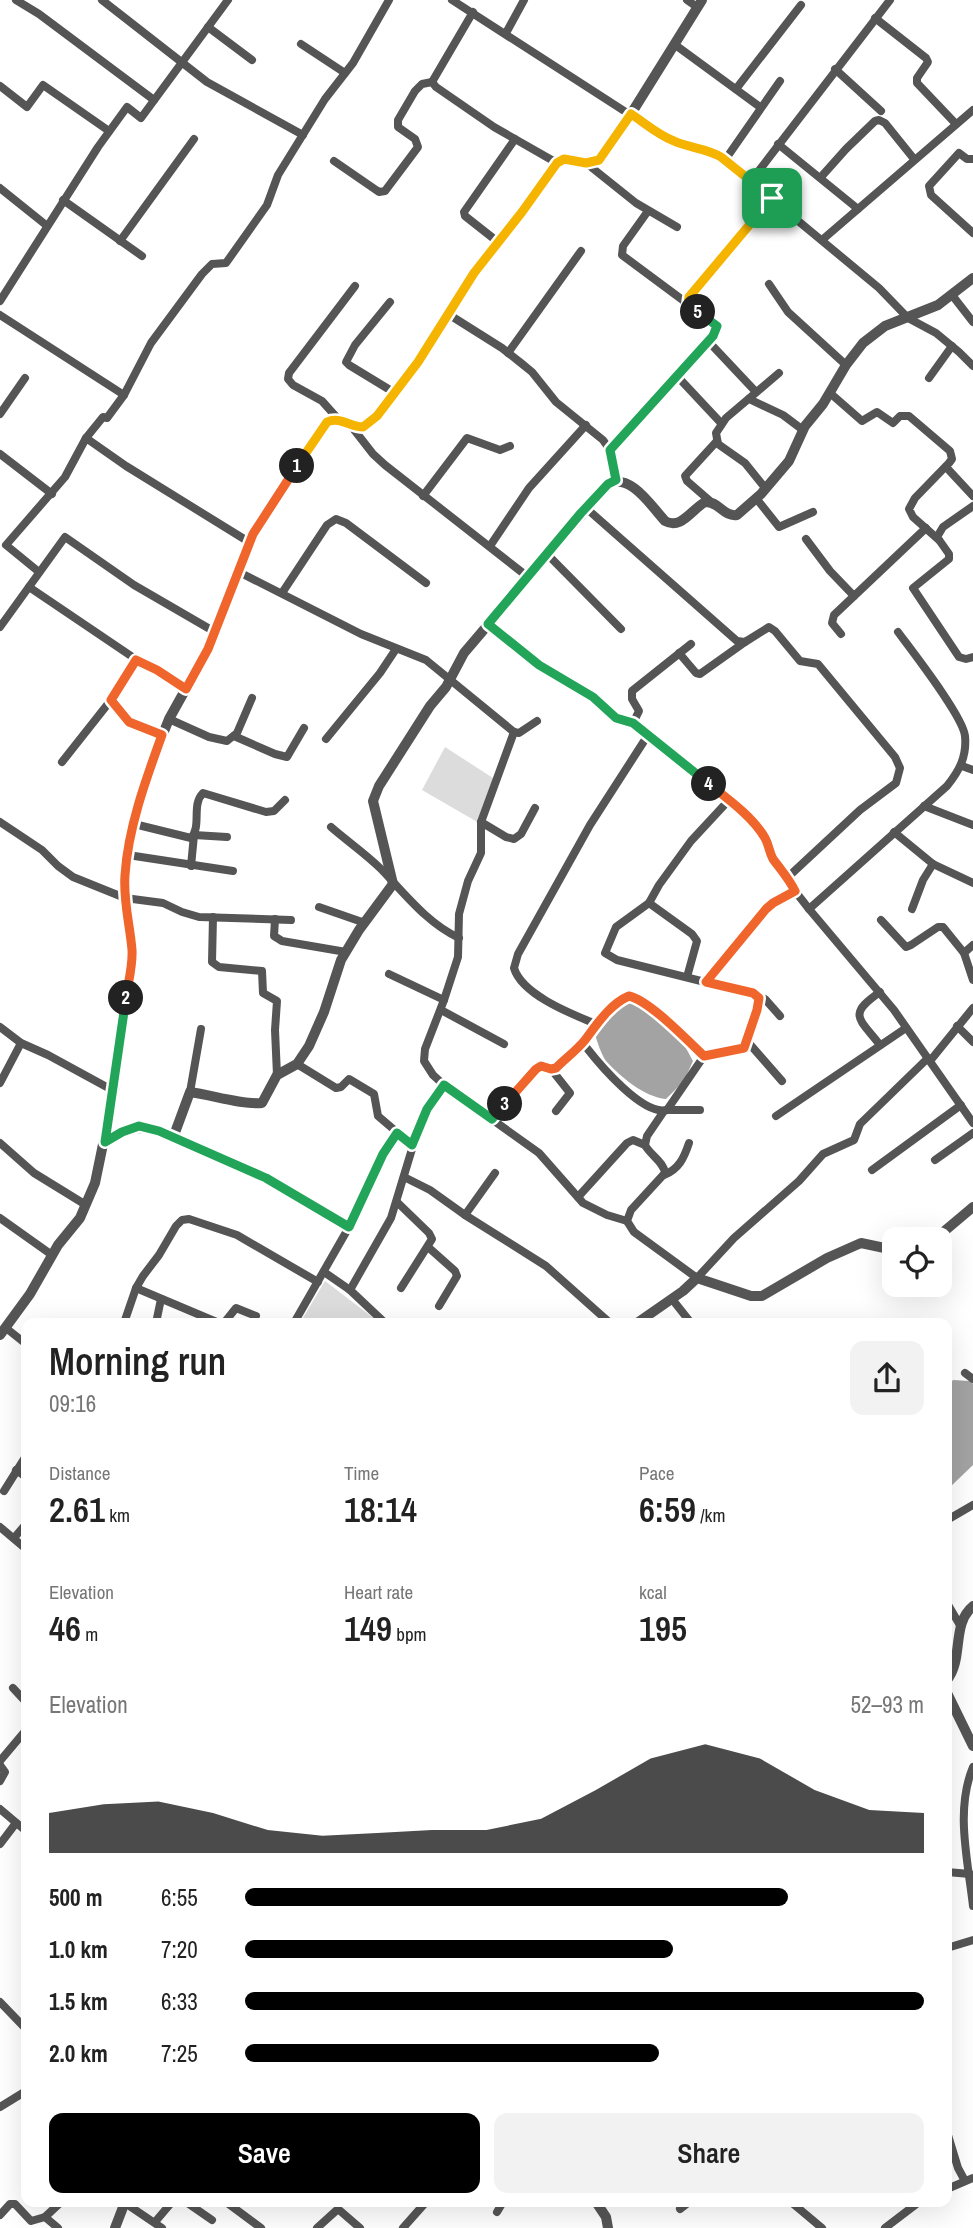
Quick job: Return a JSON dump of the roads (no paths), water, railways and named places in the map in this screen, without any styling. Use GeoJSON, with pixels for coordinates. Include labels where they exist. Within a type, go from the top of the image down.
{"type":"FeatureCollection","features":[{"type":"Feature","properties":{"kind":"street"},"geometry":{"type":"LineString","coordinates":[[16,0],[39,14],[154,100]]}},
{"type":"Feature","properties":{"kind":"street"},"geometry":{"type":"LineString","coordinates":[[102,0],[207,82],[303,135]]}},
{"type":"Feature","properties":{"kind":"street"},"geometry":{"type":"LineString","coordinates":[[0,301],[46,225],[127,107],[141,118],[228,0]]}},
{"type":"Feature","properties":{"kind":"street"},"geometry":{"type":"LineString","coordinates":[[39,572],[6,545],[52,494],[65,477],[86,438],[103,417],[107,418],[124,395],[151,344],[175,310],[212,264],[226,263],[267,205],[278,175],[389,0]]}},
{"type":"Feature","properties":{"kind":"street"},"geometry":{"type":"LineString","coordinates":[[452,0],[663,136],[683,145],[712,152],[725,160],[878,288],[908,318],[936,333],[973,366]]}},
{"type":"Feature","properties":{"kind":"street"},"geometry":{"type":"LineString","coordinates":[[506,33],[524,0]]}},
{"type":"Feature","properties":{"kind":"street"},"geometry":{"type":"LineString","coordinates":[[21,1342],[3,1332],[30,1294],[52,1255],[80,1219],[95,1183],[105,1142],[132,952],[125,875],[134,824],[149,769],[169,719],[192,680],[215,632],[249,542],[327,422],[333,419],[358,427],[369,424],[395,393],[418,362],[474,273],[557,163],[564,159],[586,163],[599,160],[631,114],[699,3],[687,0]]}},
{"type":"Feature","properties":{"kind":"street"},"geometry":{"type":"LineString","coordinates":[[751,181],[890,0]]}},
{"type":"Feature","properties":{"kind":"street"},"geometry":{"type":"LineString","coordinates":[[736,89],[802,5]]}},
{"type":"Feature","properties":{"kind":"street"},"geometry":{"type":"LineString","coordinates":[[334,161],[379,192],[385,191],[418,146],[415,139],[398,127],[398,120],[418,87],[432,82],[473,12]]}},
{"type":"Feature","properties":{"kind":"street"},"geometry":{"type":"LineString","coordinates":[[875,18],[926,58],[928,62],[917,78],[917,83],[956,124]]}},
{"type":"Feature","properties":{"kind":"street"},"geometry":{"type":"LineString","coordinates":[[208,27],[252,60]]}},
{"type":"Feature","properties":{"kind":"street"},"geometry":{"type":"LineString","coordinates":[[301,44],[345,73]]}},
{"type":"Feature","properties":{"kind":"street"},"geometry":{"type":"LineString","coordinates":[[674,44],[760,107]]}},
{"type":"Feature","properties":{"kind":"street"},"geometry":{"type":"LineString","coordinates":[[835,69],[881,111]]}},
{"type":"Feature","properties":{"kind":"street"},"geometry":{"type":"LineString","coordinates":[[725,160],[780,81]]}},
{"type":"Feature","properties":{"kind":"street"},"geometry":{"type":"LineString","coordinates":[[432,82],[466,108],[557,163]]}},
{"type":"Feature","properties":{"kind":"street"},"geometry":{"type":"LineString","coordinates":[[0,86],[27,107],[43,85],[109,131]]}},
{"type":"Feature","properties":{"kind":"street"},"geometry":{"type":"LineString","coordinates":[[822,240],[973,110]]}},
{"type":"Feature","properties":{"kind":"street"},"geometry":{"type":"LineString","coordinates":[[821,177],[846,149],[879,120],[883,121],[914,159]]}},
{"type":"Feature","properties":{"kind":"street"},"geometry":{"type":"LineString","coordinates":[[120,241],[194,139]]}},
{"type":"Feature","properties":{"kind":"street"},"geometry":{"type":"LineString","coordinates":[[498,242],[464,216],[464,212],[516,139]]}},
{"type":"Feature","properties":{"kind":"street"},"geometry":{"type":"LineString","coordinates":[[778,144],[858,209]]}},
{"type":"Feature","properties":{"kind":"street"},"geometry":{"type":"LineString","coordinates":[[973,159],[970,160],[959,153],[929,186],[931,195],[973,233]]}},
{"type":"Feature","properties":{"kind":"street"},"geometry":{"type":"LineString","coordinates":[[586,163],[648,211],[677,227]]}},
{"type":"Feature","properties":{"kind":"street"},"geometry":{"type":"LineString","coordinates":[[0,188],[46,225]]}},
{"type":"Feature","properties":{"kind":"street"},"geometry":{"type":"LineString","coordinates":[[688,304],[689,297],[772,198]]}},
{"type":"Feature","properties":{"kind":"street"},"geometry":{"type":"LineString","coordinates":[[63,200],[142,256]]}},
{"type":"Feature","properties":{"kind":"street"},"geometry":{"type":"LineString","coordinates":[[610,450],[708,341],[717,326],[622,255],[620,251],[648,211]]}},
{"type":"Feature","properties":{"kind":"street"},"geometry":{"type":"LineString","coordinates":[[508,353],[582,251]]}},
{"type":"Feature","properties":{"kind":"street"},"geometry":{"type":"LineString","coordinates":[[717,441],[685,477],[710,501],[733,516],[766,489],[789,461],[803,430],[830,393],[846,365],[874,332],[938,305],[973,278]]}},
{"type":"Feature","properties":{"kind":"street"},"geometry":{"type":"LineString","coordinates":[[769,284],[788,312],[846,365]]}},
{"type":"Feature","properties":{"kind":"street"},"geometry":{"type":"LineString","coordinates":[[355,286],[289,373],[288,379],[293,385],[322,401],[373,454],[528,577]]}},
{"type":"Feature","properties":{"kind":"street"},"geometry":{"type":"LineString","coordinates":[[952,295],[973,323]]}},
{"type":"Feature","properties":{"kind":"street"},"geometry":{"type":"LineString","coordinates":[[390,302],[355,345],[346,362],[395,393]]}},
{"type":"Feature","properties":{"kind":"street"},"geometry":{"type":"LineString","coordinates":[[448,314],[508,353],[532,373],[560,407],[586,425],[610,450],[616,480]]}},
{"type":"Feature","properties":{"kind":"street"},"geometry":{"type":"LineString","coordinates":[[0,315],[124,395]]}},
{"type":"Feature","properties":{"kind":"street"},"geometry":{"type":"LineString","coordinates":[[708,341],[752,396],[803,430]]}},
{"type":"Feature","properties":{"kind":"street"},"geometry":{"type":"LineString","coordinates":[[929,378],[952,346]]}},
{"type":"Feature","properties":{"kind":"street"},"geometry":{"type":"LineString","coordinates":[[766,489],[745,463],[721,447],[716,433],[721,423],[779,373]]}},
{"type":"Feature","properties":{"kind":"street"},"geometry":{"type":"LineString","coordinates":[[677,376],[721,423]]}},
{"type":"Feature","properties":{"kind":"street"},"geometry":{"type":"LineString","coordinates":[[0,414],[25,378]]}},
{"type":"Feature","properties":{"kind":"street"},"geometry":{"type":"LineString","coordinates":[[830,393],[862,421],[877,412],[892,423],[900,416],[909,416],[950,451],[952,459],[911,503],[910,513],[939,540],[949,554],[949,559],[913,588],[959,657],[973,657]]}},
{"type":"Feature","properties":{"kind":"street"},"geometry":{"type":"LineString","coordinates":[[491,546],[529,488],[586,425]]}},
{"type":"Feature","properties":{"kind":"street"},"geometry":{"type":"LineString","coordinates":[[86,438],[249,542]]}},
{"type":"Feature","properties":{"kind":"street"},"geometry":{"type":"LineString","coordinates":[[423,496],[467,438],[500,450],[510,446]]}},
{"type":"Feature","properties":{"kind":"street"},"geometry":{"type":"LineString","coordinates":[[0,454],[52,494]]}},
{"type":"Feature","properties":{"kind":"street"},"geometry":{"type":"LineString","coordinates":[[946,467],[973,496]]}},
{"type":"Feature","properties":{"kind":"street"},"geometry":{"type":"LineString","coordinates":[[276,1075],[297,1064],[309,1046],[345,953],[393,884],[373,801],[379,786],[430,706],[446,687],[464,653],[608,484],[616,480],[625,482],[672,525],[678,524],[700,504],[710,501]]}},
{"type":"Feature","properties":{"kind":"street"},"geometry":{"type":"LineString","coordinates":[[756,498],[779,527],[813,512]]}},
{"type":"Feature","properties":{"kind":"street"},"geometry":{"type":"LineString","coordinates":[[939,540],[938,534],[943,527],[973,506]]}},
{"type":"Feature","properties":{"kind":"street"},"geometry":{"type":"LineString","coordinates":[[586,508],[733,638],[741,643],[745,642]]}},
{"type":"Feature","properties":{"kind":"street"},"geometry":{"type":"LineString","coordinates":[[282,593],[327,525],[336,519],[346,523],[426,583]]}},
{"type":"Feature","properties":{"kind":"street"},"geometry":{"type":"LineString","coordinates":[[841,634],[831,620],[926,528]]}},
{"type":"Feature","properties":{"kind":"street"},"geometry":{"type":"LineString","coordinates":[[0,627],[65,537],[134,585],[215,632]]}},
{"type":"Feature","properties":{"kind":"street"},"geometry":{"type":"LineString","coordinates":[[806,539],[830,571],[854,596]]}},
{"type":"Feature","properties":{"kind":"street"},"geometry":{"type":"LineString","coordinates":[[547,554],[621,629]]}},
{"type":"Feature","properties":{"kind":"street"},"geometry":{"type":"LineString","coordinates":[[237,571],[360,634],[426,660],[513,732],[519,733],[537,721]]}},
{"type":"Feature","properties":{"kind":"street"},"geometry":{"type":"LineString","coordinates":[[29,587],[136,660],[186,689]]}},
{"type":"Feature","properties":{"kind":"street"},"geometry":{"type":"LineString","coordinates":[[488,624],[539,665],[593,697],[616,718],[633,723],[729,800],[761,832],[772,857],[795,891],[880,992],[973,1123]]}},
{"type":"Feature","properties":{"kind":"street"},"geometry":{"type":"LineString","coordinates":[[679,653],[696,673],[700,674],[769,627],[800,661],[818,664],[895,757],[900,768],[896,783],[860,810],[788,877]]}},
{"type":"Feature","properties":{"kind":"street"},"geometry":{"type":"LineString","coordinates":[[809,909],[947,786],[961,766],[965,734],[898,632]]}},
{"type":"Feature","properties":{"kind":"street"},"geometry":{"type":"LineString","coordinates":[[633,723],[639,711],[632,699],[632,691],[691,643]]}},
{"type":"Feature","properties":{"kind":"street"},"geometry":{"type":"LineString","coordinates":[[326,739],[380,673],[396,649]]}},
{"type":"Feature","properties":{"kind":"street"},"geometry":{"type":"LineString","coordinates":[[62,762],[111,700],[136,660]]}},
{"type":"Feature","properties":{"kind":"street"},"geometry":{"type":"LineString","coordinates":[[169,719],[220,741],[227,741],[234,736],[252,698]]}},
{"type":"Feature","properties":{"kind":"street"},"geometry":{"type":"LineString","coordinates":[[111,700],[129,722],[162,735]]}},
{"type":"Feature","properties":{"kind":"street"},"geometry":{"type":"LineString","coordinates":[[234,736],[287,757],[304,728]]}},
{"type":"Feature","properties":{"kind":"street"},"geometry":{"type":"LineString","coordinates":[[965,734],[973,729]]}},
{"type":"Feature","properties":{"kind":"street"},"geometry":{"type":"LineString","coordinates":[[513,732],[481,822],[481,852],[462,898],[459,914],[458,957],[423,1056],[426,1067],[444,1085],[539,1153],[578,1198],[592,1209],[627,1221],[634,1231],[697,1279],[751,1296],[762,1296],[827,1258],[861,1244],[882,1248]]}},
{"type":"Feature","properties":{"kind":"street"},"geometry":{"type":"LineString","coordinates":[[596,1024],[565,1011],[539,995],[516,973],[514,962],[590,825],[648,735]]}},
{"type":"Feature","properties":{"kind":"street"},"geometry":{"type":"LineString","coordinates":[[961,766],[973,771]]}},
{"type":"Feature","properties":{"kind":"street"},"geometry":{"type":"LineString","coordinates":[[191,866],[197,802],[203,793],[266,813],[274,811],[285,800]]}},
{"type":"Feature","properties":{"kind":"street"},"geometry":{"type":"LineString","coordinates":[[729,800],[691,841],[666,874],[649,903],[620,922],[605,953],[617,960],[757,995],[765,999],[780,1016]]}},
{"type":"Feature","properties":{"kind":"street"},"geometry":{"type":"LineString","coordinates":[[924,806],[973,825]]}},
{"type":"Feature","properties":{"kind":"street"},"geometry":{"type":"LineString","coordinates":[[481,822],[514,839],[521,834],[535,808]]}},
{"type":"Feature","properties":{"kind":"street"},"geometry":{"type":"LineString","coordinates":[[0,822],[42,850],[73,877],[125,898],[163,903],[189,915],[291,920]]}},
{"type":"Feature","properties":{"kind":"street"},"geometry":{"type":"LineString","coordinates":[[134,824],[184,838],[194,835],[228,837]]}},
{"type":"Feature","properties":{"kind":"street"},"geometry":{"type":"LineString","coordinates":[[331,827],[375,864],[432,920],[459,938]]}},
{"type":"Feature","properties":{"kind":"street"},"geometry":{"type":"LineString","coordinates":[[894,832],[933,864],[973,883]]}},
{"type":"Feature","properties":{"kind":"street"},"geometry":{"type":"LineString","coordinates":[[128,855],[233,871]]}},
{"type":"Feature","properties":{"kind":"street"},"geometry":{"type":"LineString","coordinates":[[912,909],[923,880],[933,864]]}},
{"type":"Feature","properties":{"kind":"street"},"geometry":{"type":"LineString","coordinates":[[706,982],[766,909],[795,891]]}},
{"type":"Feature","properties":{"kind":"street"},"geometry":{"type":"LineString","coordinates":[[649,903],[692,934],[697,941],[687,977]]}},
{"type":"Feature","properties":{"kind":"street"},"geometry":{"type":"LineString","coordinates":[[320,907],[365,923]]}},
{"type":"Feature","properties":{"kind":"street"},"geometry":{"type":"LineString","coordinates":[[190,1092],[251,1104],[262,1103],[276,1075],[277,1001],[263,993],[262,971],[219,967],[212,962],[213,918]]}},
{"type":"Feature","properties":{"kind":"street"},"geometry":{"type":"LineString","coordinates":[[275,919],[274,936],[282,941],[345,953]]}},
{"type":"Feature","properties":{"kind":"street"},"geometry":{"type":"LineString","coordinates":[[881,920],[906,947],[935,928],[943,928],[964,953],[973,980]]}},
{"type":"Feature","properties":{"kind":"street"},"geometry":{"type":"LineString","coordinates":[[964,953],[973,945]]}},
{"type":"Feature","properties":{"kind":"street"},"geometry":{"type":"LineString","coordinates":[[389,974],[444,1000]]}},
{"type":"Feature","properties":{"kind":"street"},"geometry":{"type":"LineString","coordinates":[[880,992],[863,1004],[859,1013],[860,1019],[880,1045]]}},
{"type":"Feature","properties":{"kind":"street"},"geometry":{"type":"LineString","coordinates":[[645,1146],[647,1136],[704,1056],[742,1050],[760,1002],[757,995]]}},
{"type":"Feature","properties":{"kind":"street"},"geometry":{"type":"LineString","coordinates":[[492,1119],[536,1069],[541,1066],[556,1068],[624,998],[635,997],[704,1056]]}},
{"type":"Feature","properties":{"kind":"street"},"geometry":{"type":"LineString","coordinates":[[644,1318],[697,1279],[734,1238],[799,1181],[823,1154],[853,1140],[860,1124],[929,1060],[973,1008]]}},
{"type":"Feature","properties":{"kind":"street"},"geometry":{"type":"LineString","coordinates":[[441,1010],[504,1044]]}},
{"type":"Feature","properties":{"kind":"street"},"geometry":{"type":"LineString","coordinates":[[957,1026],[973,1042]]}},
{"type":"Feature","properties":{"kind":"street"},"geometry":{"type":"LineString","coordinates":[[0,1027],[21,1043],[114,1091]]}},
{"type":"Feature","properties":{"kind":"street"},"geometry":{"type":"LineString","coordinates":[[776,1116],[906,1028]]}},
{"type":"Feature","properties":{"kind":"street"},"geometry":{"type":"LineString","coordinates":[[173,1138],[190,1092],[201,1029]]}},
{"type":"Feature","properties":{"kind":"street"},"geometry":{"type":"LineString","coordinates":[[585,1040],[591,1053],[643,1104],[665,1111],[700,1110]]}},
{"type":"Feature","properties":{"kind":"street"},"geometry":{"type":"LineString","coordinates":[[747,1041],[782,1081]]}},
{"type":"Feature","properties":{"kind":"street"},"geometry":{"type":"LineString","coordinates":[[0,1083],[21,1043]]}},
{"type":"Feature","properties":{"kind":"street"},"geometry":{"type":"LineString","coordinates":[[297,1064],[337,1088],[349,1079],[370,1090],[374,1094],[378,1116],[412,1145]]}},
{"type":"Feature","properties":{"kind":"street"},"geometry":{"type":"LineString","coordinates":[[551,1069],[570,1093],[556,1111]]}},
{"type":"Feature","properties":{"kind":"street"},"geometry":{"type":"LineString","coordinates":[[350,1290],[381,1239],[397,1202],[412,1145],[427,1109],[444,1085]]}},
{"type":"Feature","properties":{"kind":"street"},"geometry":{"type":"LineString","coordinates":[[872,1170],[961,1105]]}},
{"type":"Feature","properties":{"kind":"street"},"geometry":{"type":"LineString","coordinates":[[105,1142],[139,1126],[266,1178],[349,1227]]}},
{"type":"Feature","properties":{"kind":"street"},"geometry":{"type":"LineString","coordinates":[[297,1318],[349,1227],[383,1154],[397,1133]]}},
{"type":"Feature","properties":{"kind":"street"},"geometry":{"type":"LineString","coordinates":[[935,1160],[973,1133]]}},
{"type":"Feature","properties":{"kind":"street"},"geometry":{"type":"LineString","coordinates":[[578,1198],[627,1143],[633,1140],[645,1146],[664,1166],[664,1175]]}},
{"type":"Feature","properties":{"kind":"street"},"geometry":{"type":"LineString","coordinates":[[0,1143],[34,1173],[86,1205]]}},
{"type":"Feature","properties":{"kind":"street"},"geometry":{"type":"LineString","coordinates":[[627,1221],[631,1210],[664,1175],[678,1166],[685,1157],[689,1143]]}},
{"type":"Feature","properties":{"kind":"street"},"geometry":{"type":"LineString","coordinates":[[464,1216],[495,1173]]}},
{"type":"Feature","properties":{"kind":"street"},"geometry":{"type":"LineString","coordinates":[[404,1177],[546,1266],[604,1318]]}},
{"type":"Feature","properties":{"kind":"street"},"geometry":{"type":"LineString","coordinates":[[397,1202],[432,1239],[401,1288]]}},
{"type":"Feature","properties":{"kind":"street"},"geometry":{"type":"LineString","coordinates":[[950,1227],[971,1210]]}},
{"type":"Feature","properties":{"kind":"street"},"geometry":{"type":"LineString","coordinates":[[0,1218],[52,1255]]}},
{"type":"Feature","properties":{"kind":"street"},"geometry":{"type":"LineString","coordinates":[[126,1318],[136,1288],[176,1226],[188,1219],[237,1235],[318,1282]]}},
{"type":"Feature","properties":{"kind":"street"},"geometry":{"type":"LineString","coordinates":[[428,1247],[457,1274],[454,1284],[439,1306]]}},
{"type":"Feature","properties":{"kind":"street"},"geometry":{"type":"LineString","coordinates":[[324,1272],[350,1290],[380,1318]]}},
{"type":"Feature","properties":{"kind":"street"},"geometry":{"type":"LineString","coordinates":[[136,1288],[207,1318]]}},
{"type":"Feature","properties":{"kind":"street"},"geometry":{"type":"LineString","coordinates":[[157,1318],[161,1299]]}},
{"type":"Feature","properties":{"kind":"street"},"geometry":{"type":"LineString","coordinates":[[672,1299],[687,1318]]}},
{"type":"Feature","properties":{"kind":"street"},"geometry":{"type":"LineString","coordinates":[[228,1318],[236,1308],[256,1316]]}},
{"type":"Feature","properties":{"kind":"street"},"geometry":{"type":"LineString","coordinates":[[4,1491],[21,1464]]}},
{"type":"Feature","properties":{"kind":"street"},"geometry":{"type":"LineString","coordinates":[[16,1471],[21,1474]]}},
{"type":"Feature","properties":{"kind":"street"},"geometry":{"type":"LineString","coordinates":[[952,1517],[973,1505]]}},
{"type":"Feature","properties":{"kind":"street"},"geometry":{"type":"LineString","coordinates":[[0,1527],[21,1544]]}},
{"type":"Feature","properties":{"kind":"street"},"geometry":{"type":"LineString","coordinates":[[14,1538],[21,1530]]}},
{"type":"Feature","properties":{"kind":"street"},"geometry":{"type":"LineString","coordinates":[[952,1671],[964,1615],[973,1606]]}},
{"type":"Feature","properties":{"kind":"street"},"geometry":{"type":"LineString","coordinates":[[952,1612],[961,1627]]}},
{"type":"Feature","properties":{"kind":"street"},"geometry":{"type":"LineString","coordinates":[[13,1688],[21,1697]]}},
{"type":"Feature","properties":{"kind":"street"},"geometry":{"type":"LineString","coordinates":[[952,1703],[973,1746]]}},
{"type":"Feature","properties":{"kind":"street"},"geometry":{"type":"LineString","coordinates":[[0,1781],[5,1772],[0,1763],[21,1736]]}},
{"type":"Feature","properties":{"kind":"street"},"geometry":{"type":"LineString","coordinates":[[973,1767],[965,1790],[964,1814],[973,1906]]}},
{"type":"Feature","properties":{"kind":"street"},"geometry":{"type":"LineString","coordinates":[[0,1810],[21,1827]]}},
{"type":"Feature","properties":{"kind":"street"},"geometry":{"type":"LineString","coordinates":[[0,1844],[16,1823]]}},
{"type":"Feature","properties":{"kind":"street"},"geometry":{"type":"LineString","coordinates":[[952,1872],[970,1874]]}},
{"type":"Feature","properties":{"kind":"street"},"geometry":{"type":"LineString","coordinates":[[952,1946],[973,1940]]}},
{"type":"Feature","properties":{"kind":"street"},"geometry":{"type":"LineString","coordinates":[[1,2003],[21,2024]]}},
{"type":"Feature","properties":{"kind":"street"},"geometry":{"type":"LineString","coordinates":[[0,2106],[21,2094]]}},
{"type":"Feature","properties":{"kind":"street"},"geometry":{"type":"LineString","coordinates":[[952,2148],[958,2168],[969,2180],[952,2187]]}},
{"type":"Feature","properties":{"kind":"street"},"geometry":{"type":"LineString","coordinates":[[0,2215],[12,2203],[31,2221],[45,2217],[56,2207]]}},
{"type":"Feature","properties":{"kind":"street"},"geometry":{"type":"LineString","coordinates":[[115,2228],[123,2207]]}},
{"type":"Feature","properties":{"kind":"street"},"geometry":{"type":"LineString","coordinates":[[132,2207],[162,2228]]}},
{"type":"Feature","properties":{"kind":"street"},"geometry":{"type":"LineString","coordinates":[[155,2222],[168,2207]]}},
{"type":"Feature","properties":{"kind":"street"},"geometry":{"type":"LineString","coordinates":[[193,2207],[212,2220]]}},
{"type":"Feature","properties":{"kind":"street"},"geometry":{"type":"LineString","coordinates":[[233,2207],[261,2228]]}},
{"type":"Feature","properties":{"kind":"street"},"geometry":{"type":"LineString","coordinates":[[317,2228],[338,2207]]}},
{"type":"Feature","properties":{"kind":"street"},"geometry":{"type":"LineString","coordinates":[[342,2207],[360,2228]]}},
{"type":"Feature","properties":{"kind":"street"},"geometry":{"type":"LineString","coordinates":[[403,2228],[422,2207]]}},
{"type":"Feature","properties":{"kind":"street"},"geometry":{"type":"LineString","coordinates":[[497,2212],[500,2207]]}},
{"type":"Feature","properties":{"kind":"street"},"geometry":{"type":"LineString","coordinates":[[599,2207],[606,2217],[608,2228]]}},
{"type":"Feature","properties":{"kind":"street"},"geometry":{"type":"LineString","coordinates":[[797,2207],[821,2228]]}},
{"type":"Feature","properties":{"kind":"street"},"geometry":{"type":"LineString","coordinates":[[886,2228],[913,2207]]}},
{"type":"Feature","properties":{"kind":"street"},"geometry":{"type":"LineString","coordinates":[[45,2217],[58,2228]]}}]}
